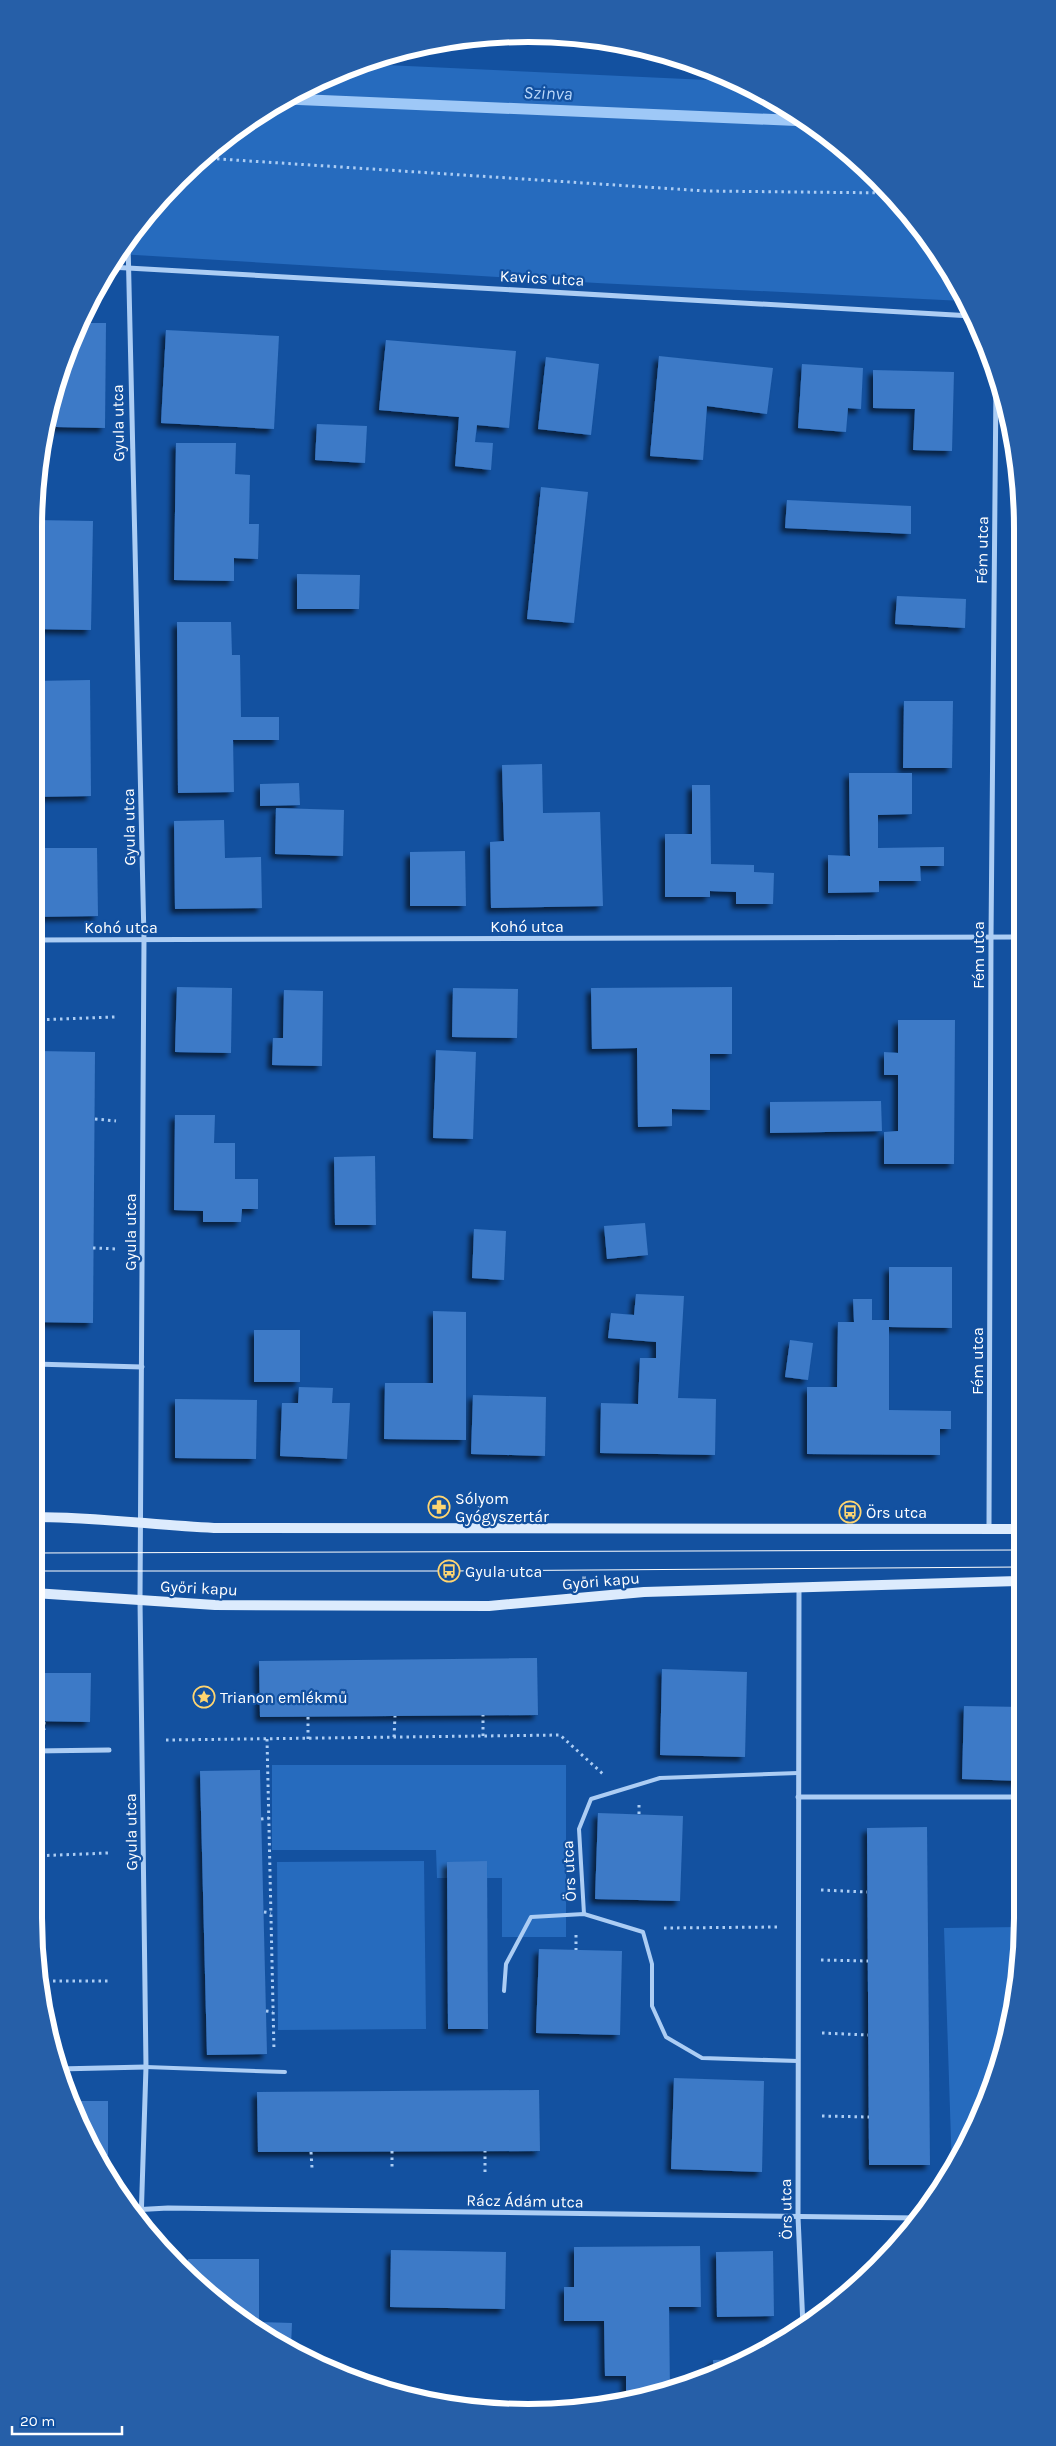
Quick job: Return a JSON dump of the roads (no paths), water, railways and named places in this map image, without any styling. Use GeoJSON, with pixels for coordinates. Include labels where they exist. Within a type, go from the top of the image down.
{"type":"FeatureCollection","features":[{"type":"Feature","properties":{"kind":"street","name":"Gyula utca"},"geometry":{"type":"LineString","coordinates":[[128,253],[144,939],[142,1525],[140,1600],[146,2067],[141,2209]]}},
{"type":"Feature","properties":{"kind":"street","name":"Kavics utca"},"geometry":{"type":"LineString","coordinates":[[119,266],[964,316]]}},
{"type":"Feature","properties":{"kind":"street","name":"Fém utca"},"geometry":{"type":"LineString","coordinates":[[989,1528],[991,938],[996,398]]}},
{"type":"Feature","properties":{"kind":"street","name":"Kohó utca"},"geometry":{"type":"LineString","coordinates":[[42,940],[1014,937]]}},
{"type":"Feature","properties":{"kind":"street"},"geometry":{"type":"LineString","coordinates":[[42,1364],[142,1367]]}},
{"type":"Feature","properties":{"kind":"street"},"geometry":{"type":"LineString","coordinates":[[42,1517],[66,1517],[142,1525],[214,1528],[1014,1528]]}},
{"type":"Feature","properties":{"kind":"street","name":"Győri kapu"},"geometry":{"type":"LineString","coordinates":[[42,1594],[215,1605],[489,1606],[644,1592],[1014,1581]]}},
{"type":"Feature","properties":{"kind":"street","name":"Örs utca"},"geometry":{"type":"LineString","coordinates":[[799,1587],[798,2217],[803,2319]]}},
{"type":"Feature","properties":{"kind":"street"},"geometry":{"type":"LineString","coordinates":[[42,1751],[109,1750]]}},
{"type":"Feature","properties":{"kind":"street"},"geometry":{"type":"LineString","coordinates":[[798,1797],[1014,1797]]}},
{"type":"Feature","properties":{"kind":"street"},"geometry":{"type":"LineString","coordinates":[[66,2069],[146,2067]]}},
{"type":"Feature","properties":{"kind":"street","name":"Rácz Ádám utca"},"geometry":{"type":"LineString","coordinates":[[141,2209],[910,2218]]}},
{"type":"Feature","properties":{"kind":"lane","name":"Örs utca"},"geometry":{"type":"LineString","coordinates":[[584,1914],[579,1829],[591,1799],[660,1778],[798,1773]]}},
{"type":"Feature","properties":{"kind":"lane","name":"Örs utca"},"geometry":{"type":"LineString","coordinates":[[504,1991],[506,1964],[531,1917],[584,1914],[643,1932],[652,1964],[652,2006],[666,2037],[702,2058],[798,2061]]}},
{"type":"Feature","properties":{"kind":"lane"},"geometry":{"type":"LineString","coordinates":[[146,2067],[285,2072]]}},
{"type":"Feature","properties":{"kind":"waterway","name":"Szinva"},"geometry":{"type":"LineString","coordinates":[[301,100],[792,120]]}},
{"type":"Feature","properties":{"kind":"tram line"},"geometry":{"type":"LineString","coordinates":[[42,1553],[1014,1550]]}},
{"type":"Feature","properties":{"kind":"tram line"},"geometry":{"type":"LineString","coordinates":[[42,1571],[449,1571],[1014,1567]]}},
{"type":"Feature","properties":{"kind":"place","name":"Sólyom Gyógyszertár"},"geometry":{"type":"Point","coordinates":[439,1507]}},
{"type":"Feature","properties":{"kind":"place","name":"Örs utca"},"geometry":{"type":"Point","coordinates":[850,1512]}},
{"type":"Feature","properties":{"kind":"place","name":"Gyula utca"},"geometry":{"type":"Point","coordinates":[449,1571]}},
{"type":"Feature","properties":{"kind":"place","name":"Trianon emlékmű"},"geometry":{"type":"Point","coordinates":[204,1697]}}]}
